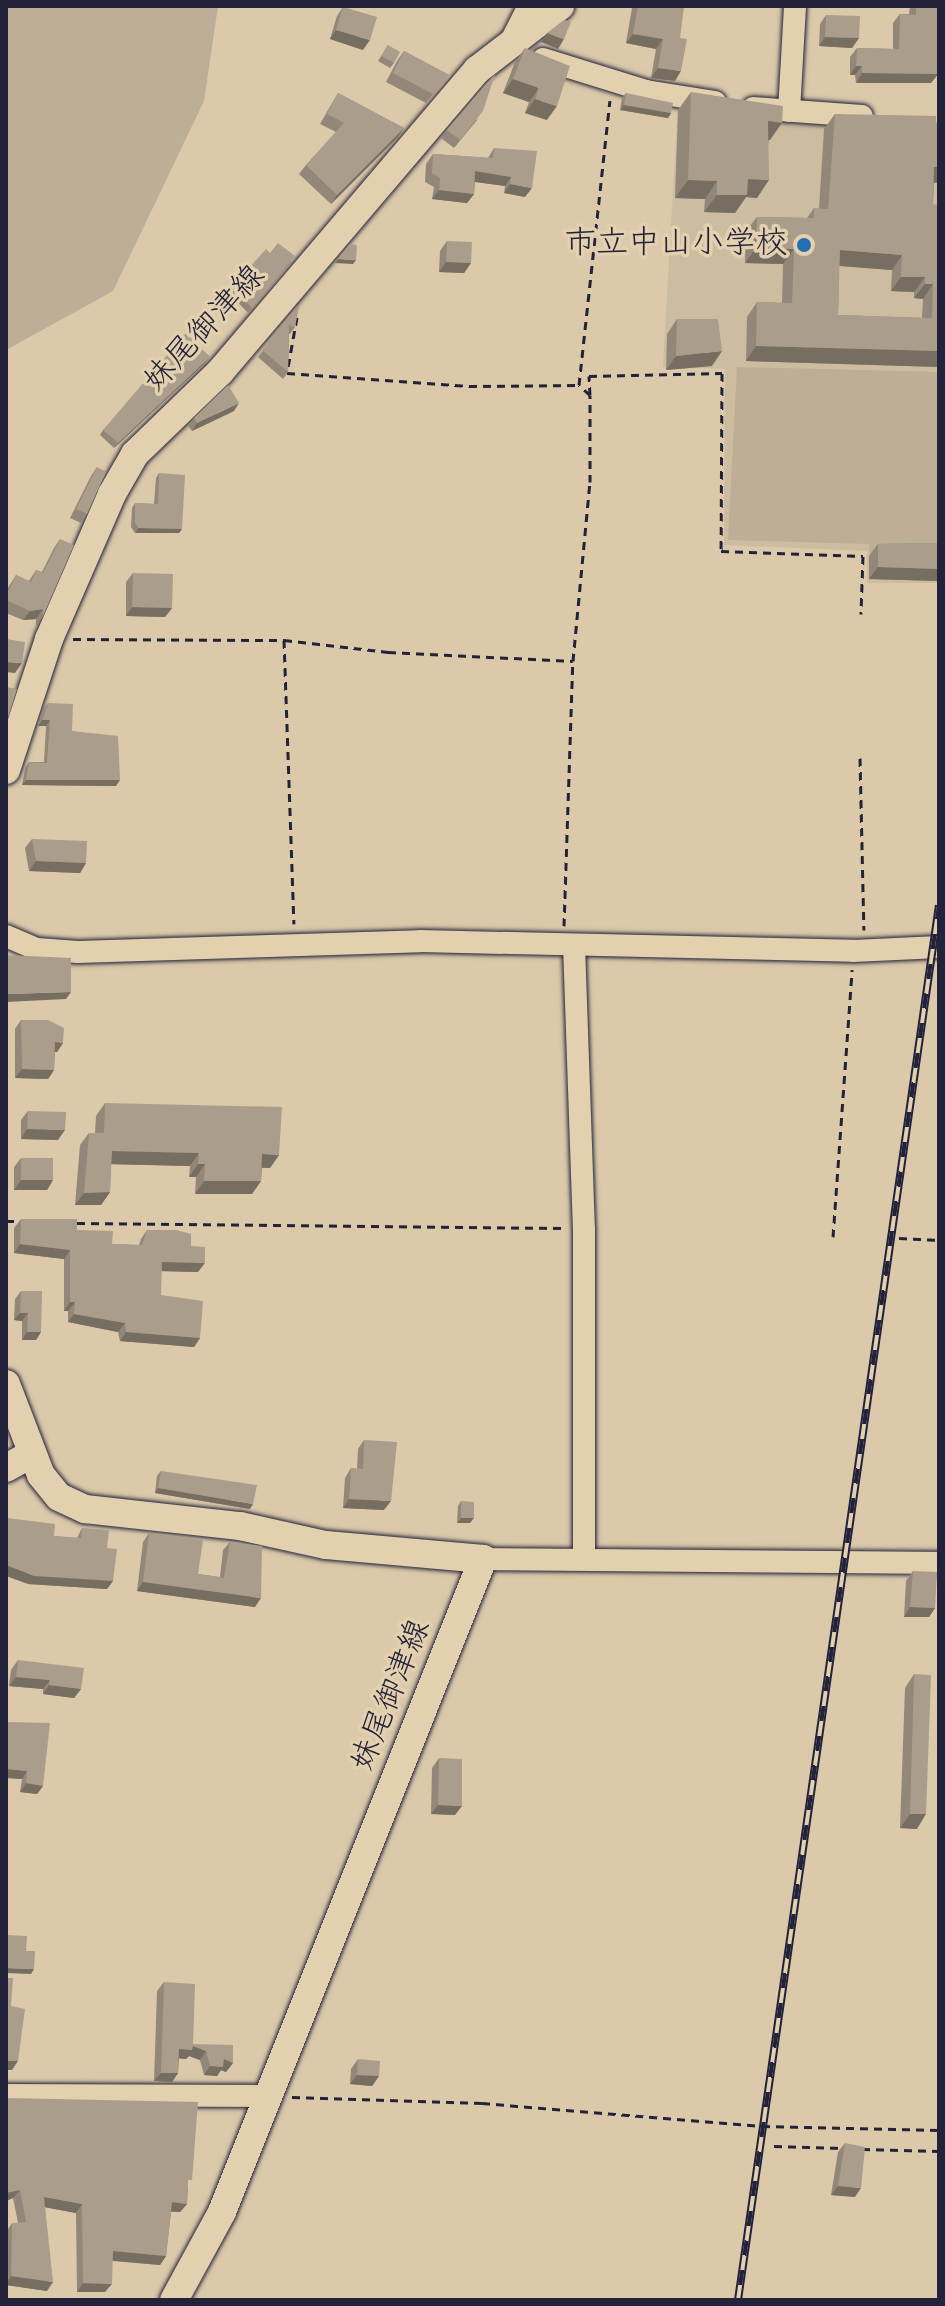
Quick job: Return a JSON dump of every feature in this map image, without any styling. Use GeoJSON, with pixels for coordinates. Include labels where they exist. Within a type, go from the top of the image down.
{"type":"FeatureCollection","features":[{"type":"Feature","properties":{"kind":"main road","name":"妹尾御津線"},"geometry":{"type":"LineString","coordinates":[[6,770],[49,639],[112,494],[135,454],[220,372],[477,70],[560,6]]}},
{"type":"Feature","properties":{"kind":"main road"},"geometry":{"type":"LineString","coordinates":[[6,1384],[31,1454],[59,1497],[85,1509],[240,1526],[326,1545],[483,1559]]}},
{"type":"Feature","properties":{"kind":"main road"},"geometry":{"type":"LineString","coordinates":[[6,1468],[31,1454]]}},
{"type":"Feature","properties":{"kind":"main road","name":"妹尾御津線"},"geometry":{"type":"LineString","coordinates":[[174,2300],[222,2212],[483,1559]]}},
{"type":"Feature","properties":{"kind":"street"},"geometry":{"type":"LineString","coordinates":[[529,6],[510,44],[613,82],[789,111],[882,116]]}},
{"type":"Feature","properties":{"kind":"street"},"geometry":{"type":"LineString","coordinates":[[789,111],[795,6]]}},
{"type":"Feature","properties":{"kind":"street"},"geometry":{"type":"LineString","coordinates":[[6,936],[37,949],[78,952],[294,944],[859,951],[939,947]]}},
{"type":"Feature","properties":{"kind":"street"},"geometry":{"type":"LineString","coordinates":[[568,945],[584,1229],[584,1558]]}},
{"type":"Feature","properties":{"kind":"street"},"geometry":{"type":"LineString","coordinates":[[483,1559],[818,1559],[939,1563]]}},
{"type":"Feature","properties":{"kind":"street"},"geometry":{"type":"LineString","coordinates":[[6,2095],[269,2096]]}},
{"type":"Feature","properties":{"kind":"path"},"geometry":{"type":"LineString","coordinates":[[579,385],[613,82]]}},
{"type":"Feature","properties":{"kind":"path"},"geometry":{"type":"LineString","coordinates":[[304,275],[287,373],[469,386],[579,385],[590,395]]}},
{"type":"Feature","properties":{"kind":"path"},"geometry":{"type":"LineString","coordinates":[[568,945],[573,661],[590,482],[589,376],[722,373],[721,551],[863,556],[861,614]]}},
{"type":"Feature","properties":{"kind":"path"},"geometry":{"type":"LineString","coordinates":[[49,639],[284,640],[388,652],[573,661]]}},
{"type":"Feature","properties":{"kind":"path"},"geometry":{"type":"LineString","coordinates":[[284,640],[294,944]]}},
{"type":"Feature","properties":{"kind":"path"},"geometry":{"type":"LineString","coordinates":[[833,1237],[859,951],[860,758]]}},
{"type":"Feature","properties":{"kind":"path"},"geometry":{"type":"LineString","coordinates":[[6,1221],[37,1222]]}},
{"type":"Feature","properties":{"kind":"path"},"geometry":{"type":"LineString","coordinates":[[67,1222],[519,1224],[584,1229]]}},
{"type":"Feature","properties":{"kind":"path"},"geometry":{"type":"LineString","coordinates":[[899,1238],[939,1240]]}},
{"type":"Feature","properties":{"kind":"path"},"geometry":{"type":"LineString","coordinates":[[269,2096],[482,2103],[762,2126],[939,2130]]}},
{"type":"Feature","properties":{"kind":"path"},"geometry":{"type":"LineString","coordinates":[[774,2146],[939,2151]]}},
{"type":"Feature","properties":{"kind":"shaded area"},"geometry":{"type":"Polygon","coordinates":[[[6,6],[218,6],[204,101],[113,291],[6,350],[6,6]]]}},
{"type":"Feature","properties":{"kind":"shaded area","name":"市立中山小学校"},"geometry":{"type":"Polygon","coordinates":[[[678,104],[939,124],[939,583],[867,583],[867,551],[724,545],[725,369],[663,367],[678,104]]]}},
{"type":"Feature","properties":{"kind":"shaded area"},"geometry":{"type":"Polygon","coordinates":[[[737,367],[939,372],[939,580],[921,555],[870,555],[869,544],[728,540],[737,367]]]}},
{"type":"Feature","properties":{"kind":"building"},"geometry":{"type":"Polygon","coordinates":[[[638,6],[684,7],[680,38],[687,39],[681,71],[658,68],[663,39],[633,34],[638,6]]]}},
{"type":"Feature","properties":{"kind":"building"},"geometry":{"type":"Polygon","coordinates":[[[916,6],[939,6],[938,74],[862,73],[862,66],[856,66],[857,48],[899,49],[900,14],[916,15],[916,6]]]}},
{"type":"Feature","properties":{"kind":"building"},"geometry":{"type":"Polygon","coordinates":[[[343,7],[377,17],[370,40],[336,30],[343,7]]]}},
{"type":"Feature","properties":{"kind":"building"},"geometry":{"type":"Polygon","coordinates":[[[826,15],[860,16],[859,38],[825,37],[826,15]]]}},
{"type":"Feature","properties":{"kind":"building"},"geometry":{"type":"Polygon","coordinates":[[[564,20],[571,22],[564,39],[547,33],[564,20]]]}},
{"type":"Feature","properties":{"kind":"building"},"geometry":{"type":"Polygon","coordinates":[[[388,45],[400,52],[394,63],[381,56],[388,45]]]}},
{"type":"Feature","properties":{"kind":"building"},"geometry":{"type":"Polygon","coordinates":[[[525,48],[570,66],[557,106],[535,99],[539,88],[513,79],[525,48]]]}},
{"type":"Feature","properties":{"kind":"building"},"geometry":{"type":"Polygon","coordinates":[[[404,51],[449,75],[433,94],[393,73],[404,51]]]}},
{"type":"Feature","properties":{"kind":"building"},"geometry":{"type":"Polygon","coordinates":[[[495,74],[483,111],[460,140],[447,130],[495,74]]]}},
{"type":"Feature","properties":{"kind":"building"},"geometry":{"type":"Polygon","coordinates":[[[691,92],[783,106],[782,123],[768,121],[769,180],[748,179],[747,195],[717,195],[717,181],[688,180],[691,92]]]}},
{"type":"Feature","properties":{"kind":"building"},"geometry":{"type":"Polygon","coordinates":[[[338,93],[404,128],[337,195],[306,165],[344,123],[327,114],[338,93]]]}},
{"type":"Feature","properties":{"kind":"building"},"geometry":{"type":"Polygon","coordinates":[[[626,93],[673,103],[671,113],[624,105],[626,93]]]}},
{"type":"Feature","properties":{"kind":"building"},"geometry":{"type":"Polygon","coordinates":[[[835,114],[936,116],[936,123],[939,123],[939,167],[934,167],[933,204],[939,205],[939,351],[756,346],[757,302],[792,303],[794,249],[756,248],[757,217],[814,218],[814,208],[828,209],[835,114]],[[840,250],[838,315],[932,318],[933,284],[925,284],[925,277],[901,277],[902,255],[840,250]]]}},
{"type":"Feature","properties":{"kind":"building"},"geometry":{"type":"Polygon","coordinates":[[[494,148],[537,151],[532,188],[510,184],[511,177],[475,171],[474,194],[439,190],[440,178],[432,173],[433,154],[493,158],[494,148]]]}},
{"type":"Feature","properties":{"kind":"building"},"geometry":{"type":"Polygon","coordinates":[[[447,241],[472,242],[471,263],[446,262],[447,241]]]}},
{"type":"Feature","properties":{"kind":"building"},"geometry":{"type":"Polygon","coordinates":[[[278,243],[295,256],[252,308],[232,287],[266,249],[270,253],[278,243]]]}},
{"type":"Feature","properties":{"kind":"building"},"geometry":{"type":"Polygon","coordinates":[[[350,244],[357,245],[356,260],[338,259],[350,244]]]}},
{"type":"Feature","properties":{"kind":"building"},"geometry":{"type":"Polygon","coordinates":[[[299,305],[295,327],[289,325],[288,372],[262,350],[299,305]]]}},
{"type":"Feature","properties":{"kind":"building"},"geometry":{"type":"Polygon","coordinates":[[[677,319],[718,319],[722,351],[676,356],[677,319]]]}},
{"type":"Feature","properties":{"kind":"building"},"geometry":{"type":"Polygon","coordinates":[[[186,333],[210,357],[118,443],[103,430],[186,333]]]}},
{"type":"Feature","properties":{"kind":"building"},"geometry":{"type":"Polygon","coordinates":[[[228,385],[239,403],[197,423],[194,418],[228,385]]]}},
{"type":"Feature","properties":{"kind":"building"},"geometry":{"type":"Polygon","coordinates":[[[97,467],[106,472],[87,514],[76,509],[97,467]]]}},
{"type":"Feature","properties":{"kind":"building"},"geometry":{"type":"Polygon","coordinates":[[[159,473],[185,475],[182,529],[138,528],[135,522],[135,503],[158,504],[159,473]]]}},
{"type":"Feature","properties":{"kind":"building"},"geometry":{"type":"Polygon","coordinates":[[[60,539],[74,545],[43,616],[43,609],[30,611],[6,600],[16,575],[31,582],[36,570],[43,573],[60,539]]]}},
{"type":"Feature","properties":{"kind":"building"},"geometry":{"type":"Polygon","coordinates":[[[939,543],[939,569],[878,567],[878,544],[939,543]]]}},
{"type":"Feature","properties":{"kind":"building"},"geometry":{"type":"Polygon","coordinates":[[[133,573],[173,574],[172,608],[132,607],[133,573]]]}},
{"type":"Feature","properties":{"kind":"building"},"geometry":{"type":"Polygon","coordinates":[[[6,639],[25,642],[22,663],[6,662],[6,639]]]}},
{"type":"Feature","properties":{"kind":"building"},"geometry":{"type":"Polygon","coordinates":[[[6,687],[17,689],[6,724],[6,687]]]}},
{"type":"Feature","properties":{"kind":"building"},"geometry":{"type":"Polygon","coordinates":[[[48,703],[73,704],[72,731],[118,736],[120,780],[26,780],[29,762],[47,763],[50,720],[42,720],[48,703]]]}},
{"type":"Feature","properties":{"kind":"building"},"geometry":{"type":"Polygon","coordinates":[[[32,839],[87,841],[86,863],[36,861],[32,839]]]}},
{"type":"Feature","properties":{"kind":"building"},"geometry":{"type":"Polygon","coordinates":[[[6,955],[71,958],[71,992],[6,994],[6,955]]]}},
{"type":"Feature","properties":{"kind":"building"},"geometry":{"type":"Polygon","coordinates":[[[21,1020],[48,1020],[64,1028],[63,1043],[55,1042],[54,1070],[22,1069],[21,1020]]]}},
{"type":"Feature","properties":{"kind":"building"},"geometry":{"type":"Polygon","coordinates":[[[105,1103],[282,1107],[279,1155],[262,1154],[261,1181],[204,1181],[205,1164],[198,1164],[199,1153],[112,1151],[110,1192],[84,1193],[89,1133],[104,1133],[105,1103]]]}},
{"type":"Feature","properties":{"kind":"building"},"geometry":{"type":"Polygon","coordinates":[[[28,1111],[66,1112],[65,1130],[27,1129],[28,1111]]]}},
{"type":"Feature","properties":{"kind":"building"},"geometry":{"type":"Polygon","coordinates":[[[21,1158],[53,1158],[53,1180],[21,1180],[21,1158]]]}},
{"type":"Feature","properties":{"kind":"building"},"geometry":{"type":"Polygon","coordinates":[[[21,1219],[77,1219],[77,1230],[113,1231],[112,1244],[142,1245],[147,1230],[176,1230],[191,1234],[191,1246],[205,1247],[205,1263],[162,1262],[161,1295],[203,1301],[200,1338],[126,1332],[125,1323],[74,1314],[75,1302],[70,1302],[70,1250],[20,1244],[21,1219]]]}},
{"type":"Feature","properties":{"kind":"building"},"geometry":{"type":"Polygon","coordinates":[[[21,1291],[42,1291],[41,1332],[27,1332],[28,1313],[20,1313],[21,1291]]]}},
{"type":"Feature","properties":{"kind":"building"},"geometry":{"type":"Polygon","coordinates":[[[364,1440],[397,1442],[391,1501],[349,1499],[351,1468],[363,1469],[364,1440]]]}},
{"type":"Feature","properties":{"kind":"building"},"geometry":{"type":"Polygon","coordinates":[[[161,1471],[257,1485],[253,1504],[158,1488],[161,1471]]]}},
{"type":"Feature","properties":{"kind":"building"},"geometry":{"type":"Polygon","coordinates":[[[6,1485],[7,1518],[55,1524],[54,1536],[81,1538],[82,1528],[109,1530],[107,1548],[117,1549],[113,1581],[34,1576],[6,1565],[6,1485]]]}},
{"type":"Feature","properties":{"kind":"building"},"geometry":{"type":"Polygon","coordinates":[[[461,1501],[474,1502],[474,1518],[461,1518],[461,1501]]]}},
{"type":"Feature","properties":{"kind":"building"},"geometry":{"type":"Polygon","coordinates":[[[149,1533],[203,1540],[198,1574],[224,1578],[230,1542],[262,1546],[261,1598],[143,1582],[149,1533]]]}},
{"type":"Feature","properties":{"kind":"building"},"geometry":{"type":"Polygon","coordinates":[[[913,1571],[937,1572],[935,1608],[910,1607],[913,1571]]]}},
{"type":"Feature","properties":{"kind":"building"},"geometry":{"type":"Polygon","coordinates":[[[18,1660],[84,1668],[81,1689],[49,1685],[50,1680],[16,1677],[18,1660]]]}},
{"type":"Feature","properties":{"kind":"building"},"geometry":{"type":"Polygon","coordinates":[[[914,1674],[931,1675],[926,1814],[910,1814],[914,1674]]]}},
{"type":"Feature","properties":{"kind":"building"},"geometry":{"type":"Polygon","coordinates":[[[6,1722],[50,1723],[43,1786],[26,1783],[27,1771],[6,1769],[6,1722]]]}},
{"type":"Feature","properties":{"kind":"building"},"geometry":{"type":"Polygon","coordinates":[[[439,1758],[462,1759],[462,1806],[438,1805],[439,1758]]]}},
{"type":"Feature","properties":{"kind":"building"},"geometry":{"type":"Polygon","coordinates":[[[6,1935],[27,1936],[26,1951],[35,1951],[34,1969],[6,1968],[6,1935]]]}},
{"type":"Feature","properties":{"kind":"building"},"geometry":{"type":"Polygon","coordinates":[[[6,1978],[13,1978],[11,2006],[25,2009],[18,2061],[6,2061],[6,1978]]]}},
{"type":"Feature","properties":{"kind":"building"},"geometry":{"type":"Polygon","coordinates":[[[164,1982],[195,1984],[193,2044],[233,2045],[233,2063],[224,2059],[223,2067],[210,2066],[206,2051],[193,2046],[192,2050],[179,2049],[178,2073],[161,2073],[164,1982]]]}},
{"type":"Feature","properties":{"kind":"building"},"geometry":{"type":"Polygon","coordinates":[[[358,2059],[380,2061],[379,2076],[357,2075],[358,2059]]]}},
{"type":"Feature","properties":{"kind":"building"},"geometry":{"type":"Polygon","coordinates":[[[6,2098],[198,2102],[192,2180],[188,2180],[187,2204],[172,2202],[166,2256],[113,2251],[112,2284],[83,2283],[82,2204],[44,2197],[53,2282],[11,2276],[12,2223],[26,2222],[20,2190],[6,2193],[6,2098]]]}},
{"type":"Feature","properties":{"kind":"building"},"geometry":{"type":"Polygon","coordinates":[[[845,2143],[865,2147],[861,2188],[838,2186],[845,2143]]]}},
{"type":"Feature","properties":{"kind":"railway"},"geometry":{"type":"LineString","coordinates":[[738,2300],[939,905]]}},
{"type":"Feature","properties":{"kind":"place","name":"市立中山小学校"},"geometry":{"type":"Point","coordinates":[804,245]}}]}
